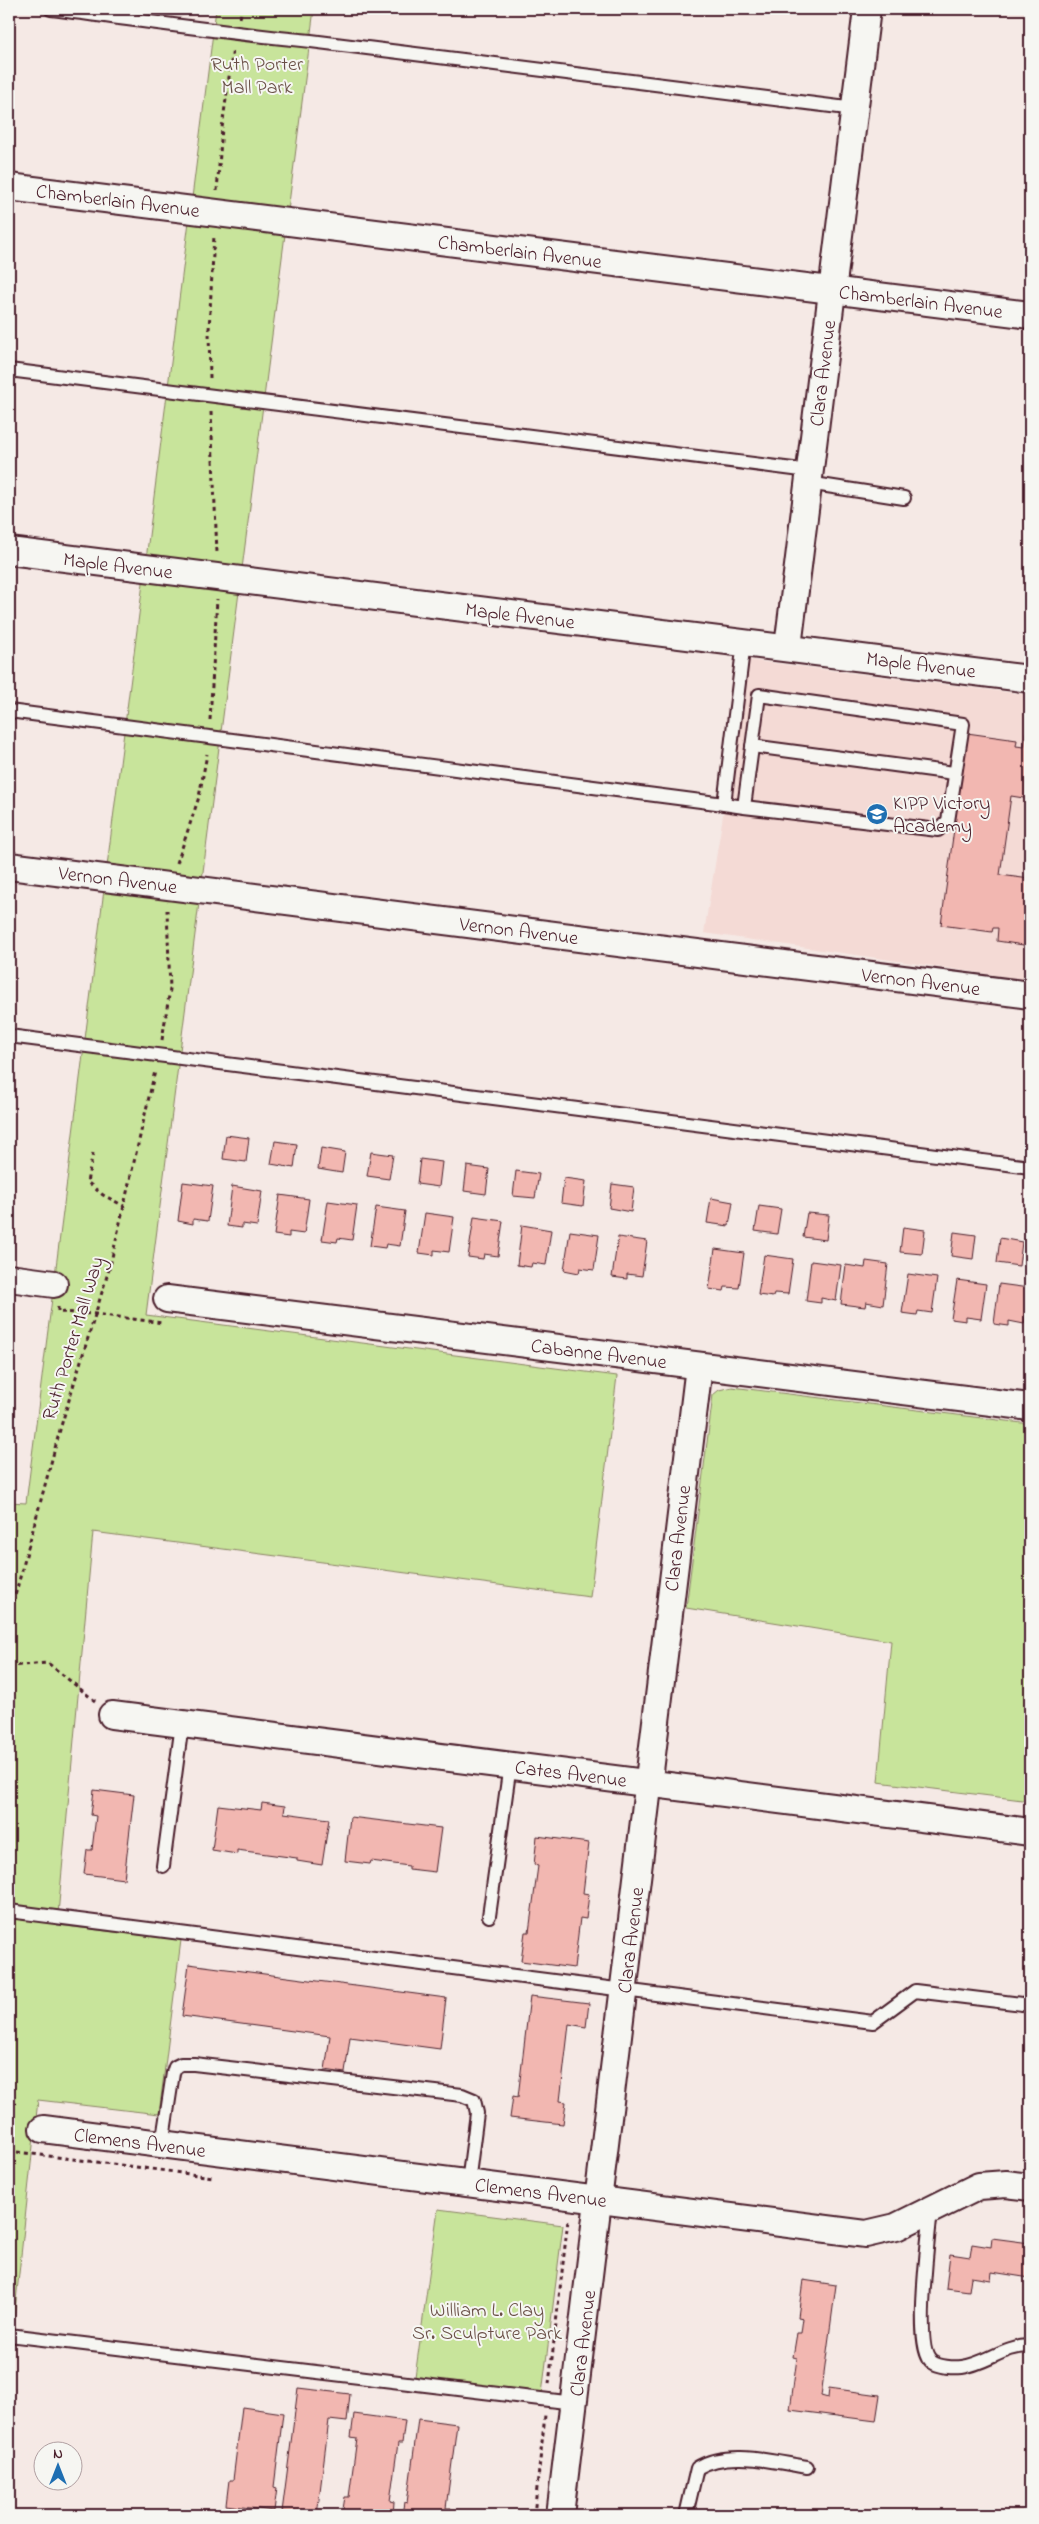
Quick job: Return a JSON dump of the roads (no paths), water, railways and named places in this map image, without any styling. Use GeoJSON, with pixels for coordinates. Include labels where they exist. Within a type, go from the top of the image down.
{"type":"FeatureCollection","features":[{"type":"Feature","properties":{"kind":"street","name":"Clara Avenue"},"geometry":{"type":"LineString","coordinates":[[788,647],[867,9]]}},
{"type":"Feature","properties":{"kind":"street","name":"Chamberlain Avenue"},"geometry":{"type":"LineString","coordinates":[[9,187],[1030,315]]}},
{"type":"Feature","properties":{"kind":"street","name":"Maple Avenue"},"geometry":{"type":"LineString","coordinates":[[9,551],[1030,678]]}},
{"type":"Feature","properties":{"kind":"street","name":"Vernon Avenue"},"geometry":{"type":"LineString","coordinates":[[9,866],[1030,994]]}},
{"type":"Feature","properties":{"kind":"street"},"geometry":{"type":"LineString","coordinates":[[9,1278],[54,1284]]}},
{"type":"Feature","properties":{"kind":"street","name":"Cabanne Avenue"},"geometry":{"type":"LineString","coordinates":[[167,1299],[1030,1407]]}},
{"type":"Feature","properties":{"kind":"street","name":"Clara Avenue"},"geometry":{"type":"LineString","coordinates":[[560,2515],[650,1782],[666,1624],[699,1366]]}},
{"type":"Feature","properties":{"kind":"street","name":"Cates Avenue"},"geometry":{"type":"LineString","coordinates":[[112,1716],[650,1782],[1030,1832]]}},
{"type":"Feature","properties":{"kind":"street","name":"Clemens Avenue"},"geometry":{"type":"LineString","coordinates":[[43,2129],[866,2234],[896,2228],[979,2186],[1006,2184],[1030,2187]]}},
{"type":"Feature","properties":{"kind":"lane"},"geometry":{"type":"LineString","coordinates":[[51,9],[205,28],[236,34],[311,41],[855,109]]}},
{"type":"Feature","properties":{"kind":"lane"},"geometry":{"type":"LineString","coordinates":[[9,370],[809,477],[904,498]]}},
{"type":"Feature","properties":{"kind":"lane"},"geometry":{"type":"LineString","coordinates":[[724,804],[744,642]]}},
{"type":"Feature","properties":{"kind":"lane"},"geometry":{"type":"LineString","coordinates":[[9,711],[724,804],[938,830],[948,821],[963,724],[759,695],[744,806]]}},
{"type":"Feature","properties":{"kind":"lane"},"geometry":{"type":"LineString","coordinates":[[752,746],[954,773]]}},
{"type":"Feature","properties":{"kind":"lane"},"geometry":{"type":"LineString","coordinates":[[9,1036],[1030,1166]]}},
{"type":"Feature","properties":{"kind":"lane"},"geometry":{"type":"LineString","coordinates":[[163,1866],[182,1724]]}},
{"type":"Feature","properties":{"kind":"lane"},"geometry":{"type":"LineString","coordinates":[[488,1916],[510,1765]]}},
{"type":"Feature","properties":{"kind":"lane"},"geometry":{"type":"LineString","coordinates":[[9,1911],[873,2022],[915,1991],[1030,2005]]}},
{"type":"Feature","properties":{"kind":"lane"},"geometry":{"type":"LineString","coordinates":[[162,2144],[173,2073],[175,2067],[181,2064],[462,2095],[474,2100],[477,2113],[468,2183]]}},
{"type":"Feature","properties":{"kind":"lane"},"geometry":{"type":"LineString","coordinates":[[931,2209],[921,2330],[926,2355],[932,2362],[947,2367],[961,2367],[1009,2349],[1030,2346]]}},
{"type":"Feature","properties":{"kind":"lane"},"geometry":{"type":"LineString","coordinates":[[9,2335],[574,2403]]}},
{"type":"Feature","properties":{"kind":"lane"},"geometry":{"type":"LineString","coordinates":[[686,2515],[697,2468],[709,2460],[742,2458],[807,2467]]}},
{"type":"Feature","properties":{"kind":"place","name":"KIPP Victory Academy"},"geometry":{"type":"Point","coordinates":[877,814]}},
{"type":"Feature","properties":{"kind":"park label","name":"Ruth Porter Mall Park"},"geometry":{"type":"Point","coordinates":[257,74]}},
{"type":"Feature","properties":{"kind":"park label","name":"William L. Clay Sr. Sculpture Park"},"geometry":{"type":"Point","coordinates":[487,2320]}}]}
